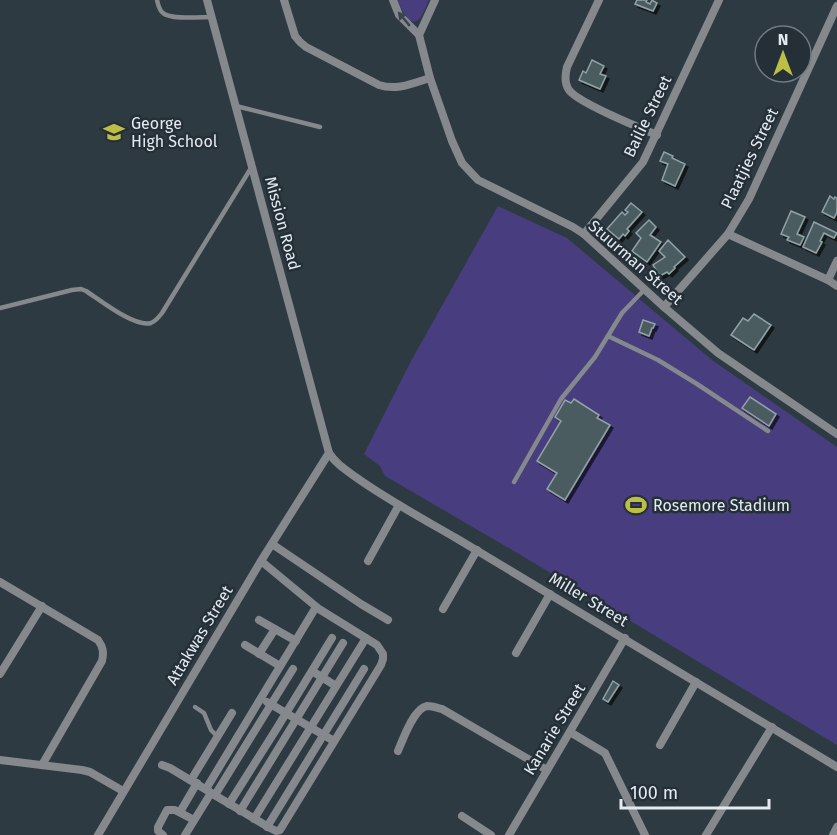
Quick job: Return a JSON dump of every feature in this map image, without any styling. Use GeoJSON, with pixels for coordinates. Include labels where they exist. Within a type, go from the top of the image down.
{"type":"FeatureCollection","features":[{"type":"Feature","properties":{"kind":"street","name":"Mission Road"},"geometry":{"type":"LineString","coordinates":[[207,0],[329,453]]}},
{"type":"Feature","properties":{"kind":"street"},"geometry":{"type":"LineString","coordinates":[[284,0],[295,36],[306,47],[379,85],[399,88],[430,78]]}},
{"type":"Feature","properties":{"kind":"street"},"geometry":{"type":"LineString","coordinates":[[393,0],[399,15],[419,34],[435,0]]}},
{"type":"Feature","properties":{"kind":"street"},"geometry":{"type":"LineString","coordinates":[[599,0],[567,67],[565,77],[568,89],[579,99],[657,135]]}},
{"type":"Feature","properties":{"kind":"street","name":"Bailie Street"},"geometry":{"type":"LineString","coordinates":[[584,234],[639,167],[657,135],[719,0]]}},
{"type":"Feature","properties":{"kind":"street","name":"Plaatjies Street"},"geometry":{"type":"LineString","coordinates":[[664,307],[728,234],[749,199],[837,6]]}},
{"type":"Feature","properties":{"kind":"street","name":"Stuurman Street"},"geometry":{"type":"LineString","coordinates":[[419,34],[430,78],[452,141],[462,163],[469,172],[478,180],[584,234],[664,307],[718,352],[837,434]]}},
{"type":"Feature","properties":{"kind":"street"},"geometry":{"type":"LineString","coordinates":[[728,234],[837,286]]}},
{"type":"Feature","properties":{"kind":"street"},"geometry":{"type":"LineString","coordinates":[[828,280],[837,261]]}},
{"type":"Feature","properties":{"kind":"street","name":"Miller Street"},"geometry":{"type":"LineString","coordinates":[[329,453],[338,465],[399,505],[625,638],[837,767]]}},
{"type":"Feature","properties":{"kind":"street","name":"Attakwas Street"},"geometry":{"type":"LineString","coordinates":[[98,835],[261,561],[329,453]]}},
{"type":"Feature","properties":{"kind":"street"},"geometry":{"type":"LineString","coordinates":[[368,561],[399,505]]}},
{"type":"Feature","properties":{"kind":"street"},"geometry":{"type":"LineString","coordinates":[[272,544],[388,620]]}},
{"type":"Feature","properties":{"kind":"street"},"geometry":{"type":"LineString","coordinates":[[443,609],[477,550]]}},
{"type":"Feature","properties":{"kind":"street"},"geometry":{"type":"LineString","coordinates":[[162,765],[267,827],[278,831],[381,665],[383,659],[381,649],[316,607],[261,561]]}},
{"type":"Feature","properties":{"kind":"street"},"geometry":{"type":"LineString","coordinates":[[0,582],[98,640],[103,649],[102,661],[42,765]]}},
{"type":"Feature","properties":{"kind":"street"},"geometry":{"type":"LineString","coordinates":[[516,653],[550,594]]}},
{"type":"Feature","properties":{"kind":"street"},"geometry":{"type":"LineString","coordinates":[[0,674],[42,606]]}},
{"type":"Feature","properties":{"kind":"street"},"geometry":{"type":"LineString","coordinates":[[185,835],[210,792],[233,745],[316,607]]}},
{"type":"Feature","properties":{"kind":"street"},"geometry":{"type":"LineString","coordinates":[[259,620],[296,641]]}},
{"type":"Feature","properties":{"kind":"street"},"geometry":{"type":"LineString","coordinates":[[259,654],[275,629]]}},
{"type":"Feature","properties":{"kind":"street"},"geometry":{"type":"LineString","coordinates":[[229,804],[332,638]]}},
{"type":"Feature","properties":{"kind":"street"},"geometry":{"type":"LineString","coordinates":[[254,819],[366,638]]}},
{"type":"Feature","properties":{"kind":"street","name":"Kanarie Street"},"geometry":{"type":"LineString","coordinates":[[509,835],[625,638]]}},
{"type":"Feature","properties":{"kind":"street"},"geometry":{"type":"LineString","coordinates":[[240,811],[343,643]]}},
{"type":"Feature","properties":{"kind":"street"},"geometry":{"type":"LineString","coordinates":[[245,645],[280,666]]}},
{"type":"Feature","properties":{"kind":"street"},"geometry":{"type":"LineString","coordinates":[[210,792],[271,705],[293,669]]}},
{"type":"Feature","properties":{"kind":"street"},"geometry":{"type":"LineString","coordinates":[[267,827],[364,669]]}},
{"type":"Feature","properties":{"kind":"street"},"geometry":{"type":"LineString","coordinates":[[312,671],[336,686]]}},
{"type":"Feature","properties":{"kind":"street"},"geometry":{"type":"LineString","coordinates":[[660,745],[696,682]]}},
{"type":"Feature","properties":{"kind":"street"},"geometry":{"type":"LineString","coordinates":[[328,698],[352,713]]}},
{"type":"Feature","properties":{"kind":"street"},"geometry":{"type":"LineString","coordinates":[[260,699],[334,741]]}},
{"type":"Feature","properties":{"kind":"street"},"geometry":{"type":"LineString","coordinates":[[398,751],[415,715],[426,706],[442,709],[547,770]]}},
{"type":"Feature","properties":{"kind":"street"},"geometry":{"type":"LineString","coordinates":[[180,812],[232,713]]}},
{"type":"Feature","properties":{"kind":"street"},"geometry":{"type":"LineString","coordinates":[[706,835],[772,727]]}},
{"type":"Feature","properties":{"kind":"street"},"geometry":{"type":"LineString","coordinates":[[570,732],[605,753],[645,835]]}},
{"type":"Feature","properties":{"kind":"street"},"geometry":{"type":"LineString","coordinates":[[218,737],[233,745]]}},
{"type":"Feature","properties":{"kind":"street"},"geometry":{"type":"LineString","coordinates":[[0,760],[82,770],[123,790]]}},
{"type":"Feature","properties":{"kind":"street"},"geometry":{"type":"LineString","coordinates":[[163,835],[158,829],[165,813],[172,809],[194,820]]}},
{"type":"Feature","properties":{"kind":"street"},"geometry":{"type":"LineString","coordinates":[[462,816],[491,835]]}},
{"type":"Feature","properties":{"kind":"street"},"geometry":{"type":"LineString","coordinates":[[832,835],[837,827]]}},
{"type":"Feature","properties":{"kind":"lane"},"geometry":{"type":"LineString","coordinates":[[157,0],[162,13],[167,15],[212,17]]}},
{"type":"Feature","properties":{"kind":"lane"},"geometry":{"type":"LineString","coordinates":[[236,106],[320,127]]}},
{"type":"Feature","properties":{"kind":"lane"},"geometry":{"type":"LineString","coordinates":[[0,308],[72,290],[81,290],[135,322],[152,323],[162,314],[252,166]]}},
{"type":"Feature","properties":{"kind":"lane"},"geometry":{"type":"LineString","coordinates":[[514,482],[561,399],[595,357],[622,313],[645,290]]}},
{"type":"Feature","properties":{"kind":"lane"},"geometry":{"type":"LineString","coordinates":[[608,336],[658,360],[768,430]]}},
{"type":"Feature","properties":{"kind":"lane"},"geometry":{"type":"LineString","coordinates":[[195,707],[204,713],[210,730],[218,737]]}},
{"type":"Feature","properties":{"kind":"shaded area"},"geometry":{"type":"Polygon","coordinates":[[[398,0],[429,0],[421,16],[413,21],[406,16],[398,0]]]}},
{"type":"Feature","properties":{"kind":"shaded area","name":"Rosemore Stadium"},"geometry":{"type":"Polygon","coordinates":[[[498,206],[567,238],[712,360],[837,447],[837,745],[385,476],[380,466],[364,454],[411,361],[498,206]]]}},
{"type":"Feature","properties":{"kind":"building"},"geometry":{"type":"Polygon","coordinates":[[[637,0],[647,0],[646,2],[650,4],[652,0],[657,3],[653,11],[635,4],[637,0]]]}},
{"type":"Feature","properties":{"kind":"building"},"geometry":{"type":"Polygon","coordinates":[[[592,60],[604,66],[600,74],[606,76],[600,89],[579,80],[583,71],[586,73],[592,60]]]}},
{"type":"Feature","properties":{"kind":"building"},"geometry":{"type":"Polygon","coordinates":[[[664,152],[685,164],[675,186],[662,180],[668,164],[660,161],[664,152]]]}},
{"type":"Feature","properties":{"kind":"building"},"geometry":{"type":"Polygon","coordinates":[[[830,196],[837,198],[837,212],[834,218],[822,212],[830,196]]]}},
{"type":"Feature","properties":{"kind":"building"},"geometry":{"type":"Polygon","coordinates":[[[631,203],[642,212],[627,229],[629,231],[625,236],[623,234],[619,239],[607,229],[622,212],[625,215],[628,212],[625,210],[631,203]]]}},
{"type":"Feature","properties":{"kind":"building"},"geometry":{"type":"Polygon","coordinates":[[[791,211],[805,217],[797,234],[804,237],[800,245],[787,240],[789,237],[781,234],[791,211]]]}},
{"type":"Feature","properties":{"kind":"building"},"geometry":{"type":"Polygon","coordinates":[[[649,220],[656,227],[650,235],[661,242],[647,262],[632,251],[641,238],[636,233],[649,220]]]}},
{"type":"Feature","properties":{"kind":"building"},"geometry":{"type":"Polygon","coordinates":[[[814,222],[837,233],[834,238],[824,233],[816,253],[803,247],[814,222]]]}},
{"type":"Feature","properties":{"kind":"building"},"geometry":{"type":"Polygon","coordinates":[[[668,240],[685,257],[669,274],[667,272],[660,276],[653,265],[665,257],[659,251],[668,240]]]}},
{"type":"Feature","properties":{"kind":"building"},"geometry":{"type":"Polygon","coordinates":[[[754,314],[771,325],[754,350],[731,335],[743,318],[748,321],[754,314]]]}},
{"type":"Feature","properties":{"kind":"building"},"geometry":{"type":"Polygon","coordinates":[[[643,320],[655,324],[649,336],[639,332],[643,320]]]}},
{"type":"Feature","properties":{"kind":"building"},"geometry":{"type":"Polygon","coordinates":[[[750,397],[776,414],[769,426],[742,408],[750,397]]]}},
{"type":"Feature","properties":{"kind":"building"},"geometry":{"type":"Polygon","coordinates":[[[574,399],[599,415],[597,418],[610,425],[565,500],[547,489],[557,473],[537,461],[561,421],[555,417],[565,400],[571,403],[574,399]]]}},
{"type":"Feature","properties":{"kind":"building"},"geometry":{"type":"Polygon","coordinates":[[[613,681],[619,685],[608,702],[603,699],[613,681]]]}},
{"type":"Feature","properties":{"kind":"place","name":"George High School"},"geometry":{"type":"Point","coordinates":[114,132]}},
{"type":"Feature","properties":{"kind":"place","name":"Rosemore Stadium"},"geometry":{"type":"Point","coordinates":[636,505]}}]}
